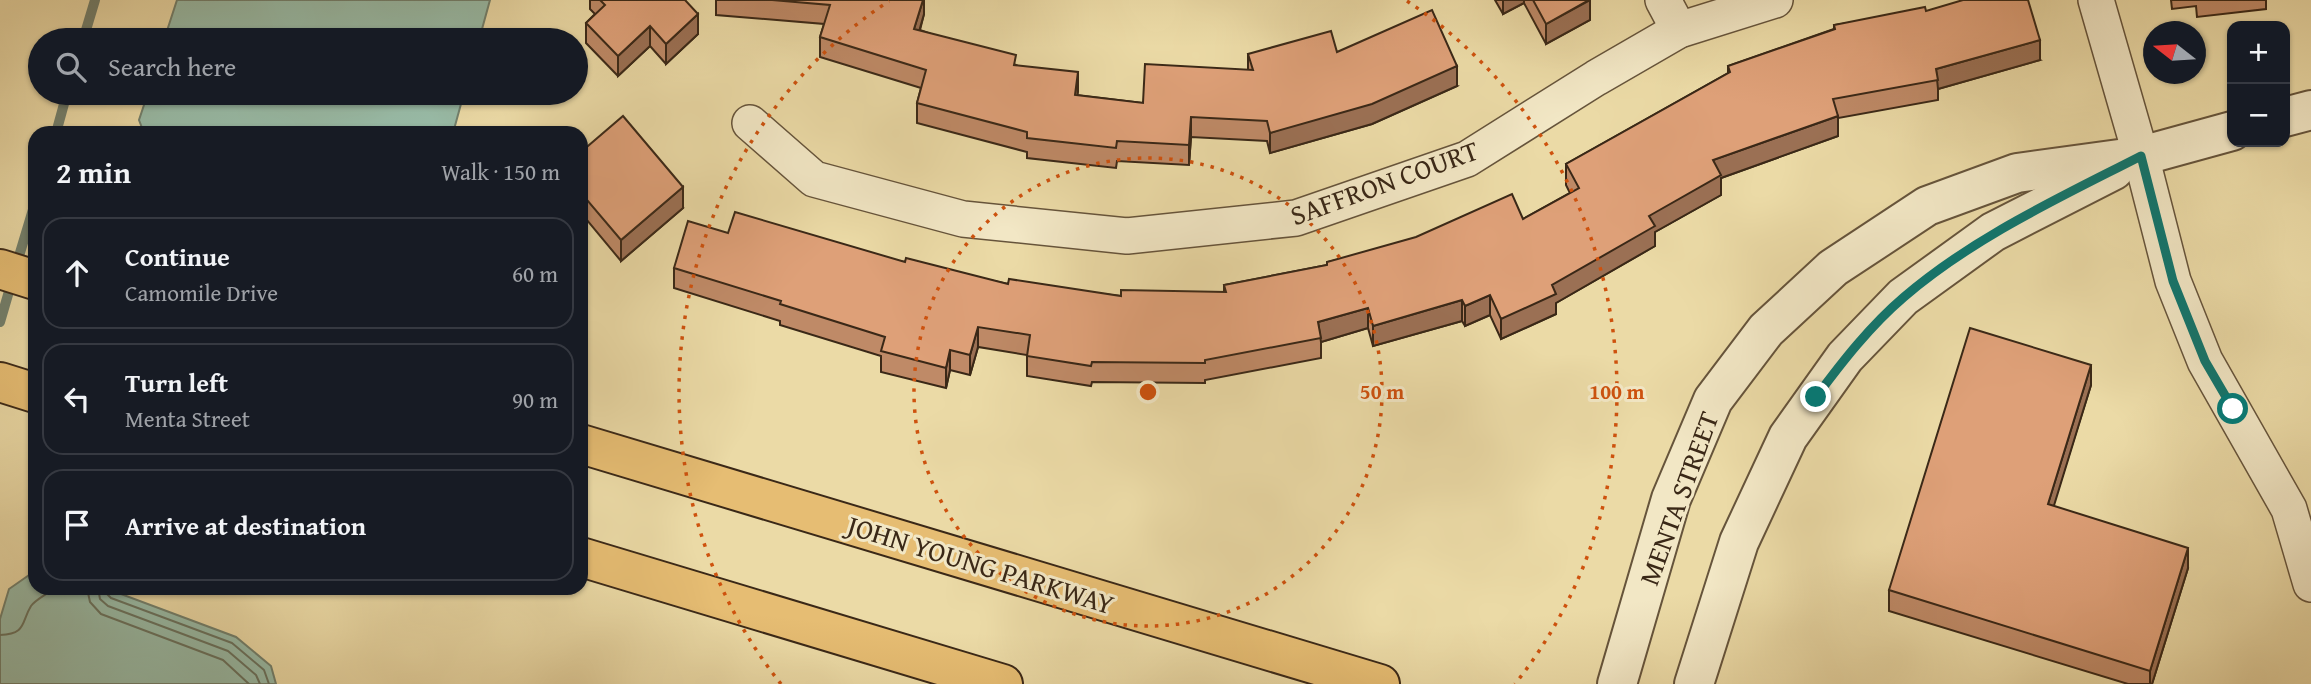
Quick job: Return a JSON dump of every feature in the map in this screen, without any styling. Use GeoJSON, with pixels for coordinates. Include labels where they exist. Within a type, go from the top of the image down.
{"type":"FeatureCollection","features":[{"type":"Feature","properties":{"kind":"highway","name":"JOHN YOUNG PARKWAY"},"geometry":{"type":"LineString","coordinates":[[588,446],[1380,684]]}},
{"type":"Feature","properties":{"kind":"highway"},"geometry":{"type":"LineString","coordinates":[[588,559],[1003,684]]}},
{"type":"Feature","properties":{"kind":"street"},"geometry":{"type":"LineString","coordinates":[[1663,0],[1679,30]]}},
{"type":"Feature","properties":{"kind":"street","name":"SAFFRON COURT"},"geometry":{"type":"LineString","coordinates":[[750,122],[814,179],[963,219],[1127,236],[1296,218],[1467,159],[1596,78],[1679,30],[1775,0]]}},
{"type":"Feature","properties":{"kind":"street"},"geometry":{"type":"LineString","coordinates":[[2096,0],[2141,156],[2173,281],[2205,361],[2288,509],[2311,584]]}},
{"type":"Feature","properties":{"kind":"street"},"geometry":{"type":"LineString","coordinates":[[2290,116],[2311,110]]}},
{"type":"Feature","properties":{"kind":"street","name":"MENTA STREET"},"geometry":{"type":"LineString","coordinates":[[1617,684],[1671,499],[1713,400],[1766,330],[1833,268],[1927,206],[2017,173],[2141,156],[2227,132]]}},
{"type":"Feature","properties":{"kind":"street","name":"MENTA STREET"},"geometry":{"type":"LineString","coordinates":[[1694,684],[1740,542],[1782,449],[1845,358],[1903,297],[1993,232],[2141,156]]}},
{"type":"Feature","properties":{"kind":"water"},"geometry":{"type":"Polygon","coordinates":[[[177,0],[490,0],[482,28],[168,28],[177,0]]]}},
{"type":"Feature","properties":{"kind":"water"},"geometry":{"type":"Polygon","coordinates":[[[144,105],[461,105],[455,126],[141,126],[139,120],[144,105]]]}},
{"type":"Feature","properties":{"kind":"water"},"geometry":{"type":"Polygon","coordinates":[[[28,576],[28,595],[124,595],[236,637],[271,666],[276,684],[0,684],[0,619],[9,589],[28,576]]]}},
{"type":"Feature","properties":{"kind":"building"},"geometry":{"type":"Polygon","coordinates":[[[600,0],[685,0],[698,14],[666,44],[650,26],[618,56],[586,23],[605,5],[600,0]]]}},
{"type":"Feature","properties":{"kind":"building"},"geometry":{"type":"Polygon","coordinates":[[[772,0],[923,0],[914,29],[1016,55],[1014,65],[1078,72],[1075,95],[1143,103],[1145,64],[1253,70],[1248,54],[1331,31],[1337,52],[1432,10],[1457,66],[1372,104],[1270,133],[1267,121],[1191,117],[1189,145],[1117,141],[1116,148],[1027,138],[1027,132],[917,103],[926,70],[820,37],[830,5],[772,0]]]}},
{"type":"Feature","properties":{"kind":"building"},"geometry":{"type":"Polygon","coordinates":[[[1533,0],[1589,0],[1546,24],[1533,0]]]}},
{"type":"Feature","properties":{"kind":"building"},"geometry":{"type":"Polygon","coordinates":[[[1963,0],[2028,0],[2040,40],[1936,69],[1938,80],[1833,99],[1838,116],[1713,160],[1721,175],[1649,216],[1655,226],[1552,285],[1556,294],[1501,319],[1490,295],[1465,306],[1462,300],[1373,326],[1368,308],[1318,322],[1321,338],[1205,360],[1205,363],[1092,362],[1091,366],[1027,356],[1030,335],[978,327],[970,355],[950,350],[946,368],[881,351],[885,337],[674,268],[688,221],[728,233],[735,212],[905,262],[906,258],[1008,284],[1009,279],[1121,296],[1121,290],[1226,292],[1224,285],[1327,265],[1327,262],[1416,237],[1512,194],[1523,219],[1579,188],[1566,164],[1730,72],[1728,66],[1835,29],[1834,25],[1925,7],[1926,11],[1963,0]]]}},
{"type":"Feature","properties":{"kind":"building"},"geometry":{"type":"Polygon","coordinates":[[[623,116],[683,187],[621,240],[588,201],[588,146],[623,116]]]}},
{"type":"Feature","properties":{"kind":"building"},"geometry":{"type":"Polygon","coordinates":[[[1970,328],[2091,365],[2048,504],[2188,548],[2150,671],[1889,590],[1970,328]]]}},
{"type":"Feature","properties":{"kind":"waterway"},"geometry":{"type":"LineString","coordinates":[[87,28],[95,0]]}},
{"type":"Feature","properties":{"kind":"waterway"},"geometry":{"type":"LineString","coordinates":[[58,126],[64,105]]}},
{"type":"Feature","properties":{"kind":"waterway"},"geometry":{"type":"LineString","coordinates":[[16,266],[28,226]]}},
{"type":"Feature","properties":{"kind":"waterway"},"geometry":{"type":"LineString","coordinates":[[0,322],[12,281]]}},
{"type":"Feature","properties":{"kind":"route"},"geometry":{"type":"LineString","coordinates":[[1816,397],[1845,358],[1903,297],[1993,232],[2141,156],[2173,281],[2205,361],[2233,409]]}}]}
